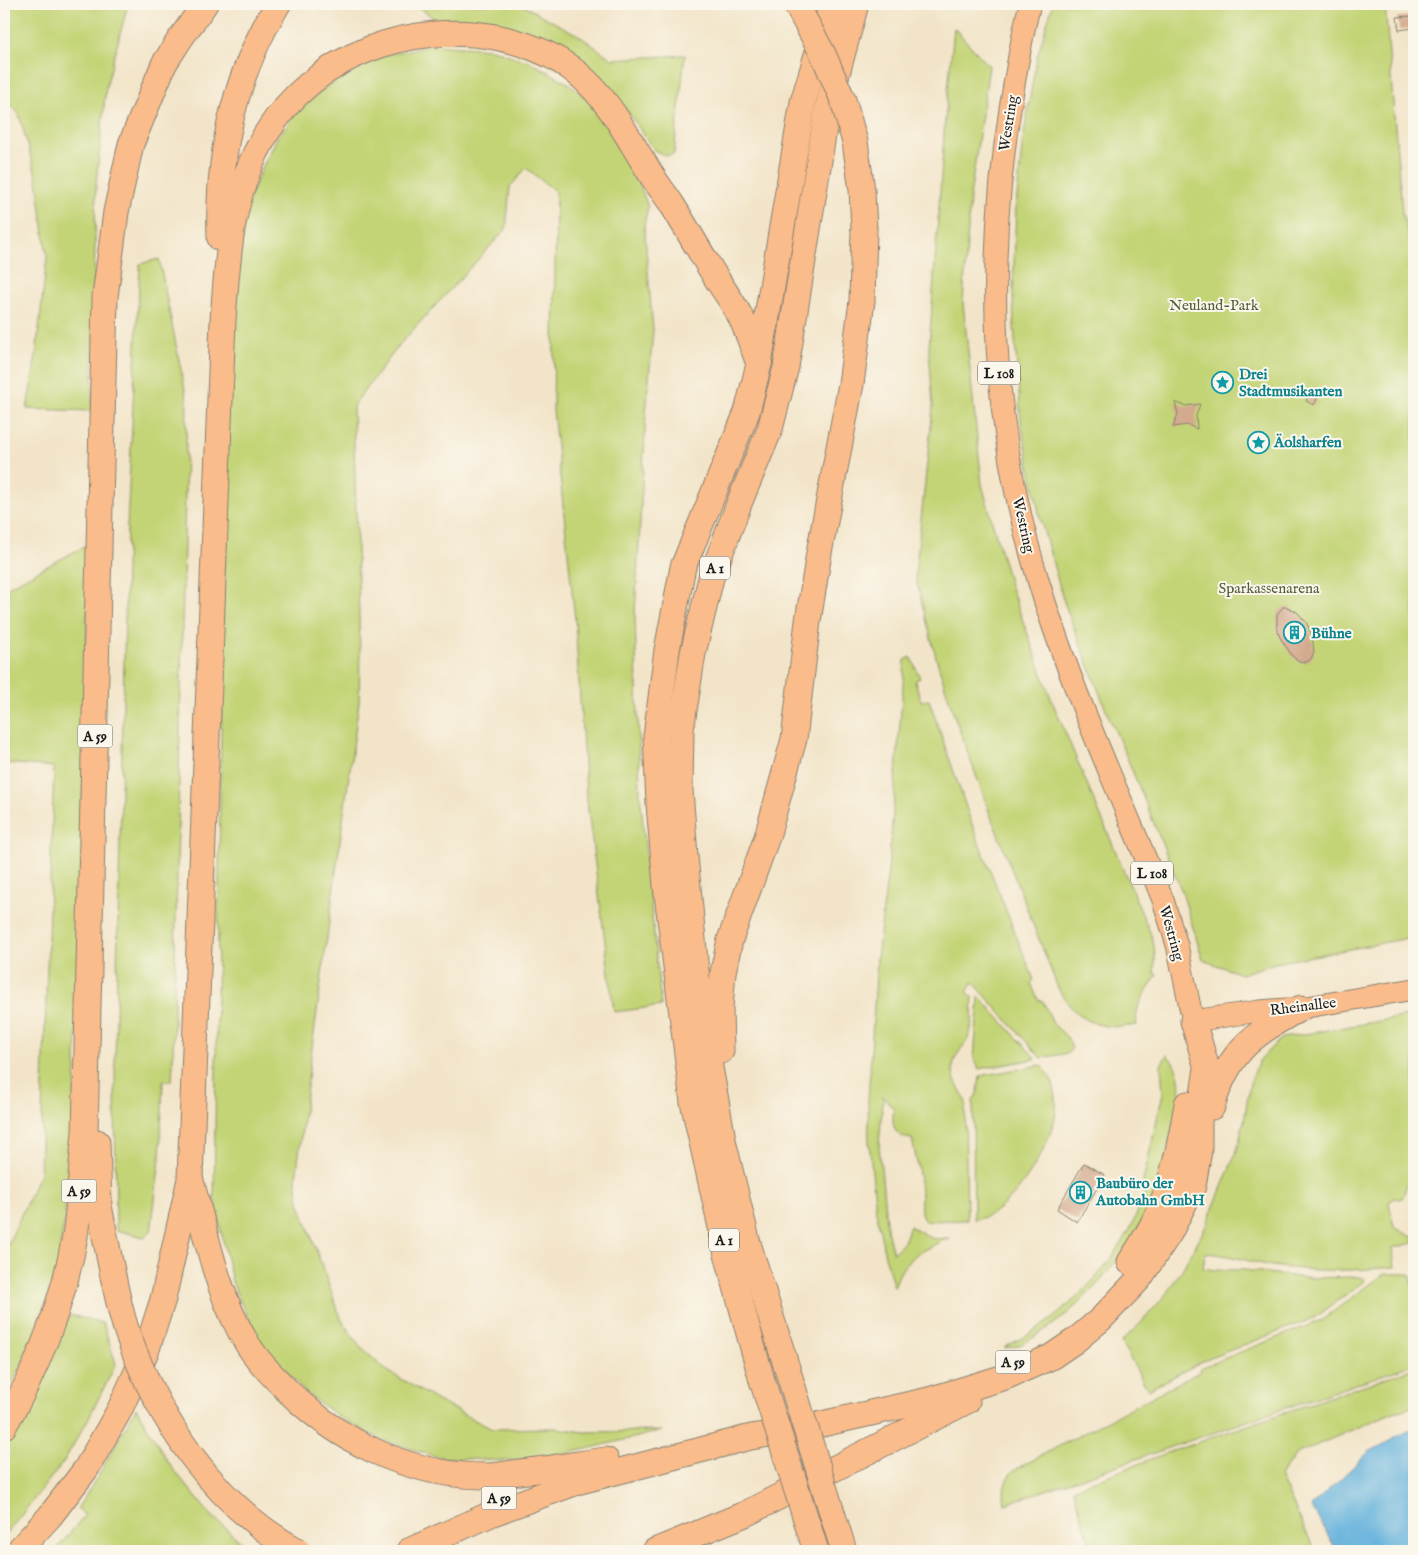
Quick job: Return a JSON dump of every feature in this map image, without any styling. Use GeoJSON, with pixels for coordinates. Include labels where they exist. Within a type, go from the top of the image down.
{"type":"FeatureCollection","features":[{"type":"Feature","properties":{"kind":"highway","name":"A 59"},"geometry":{"type":"LineString","coordinates":[[4,1426],[26,1385],[47,1336],[69,1261],[75,1236],[85,1133],[105,297],[116,212],[131,144],[164,64],[206,4]]}},
{"type":"Feature","properties":{"kind":"highway"},"geometry":{"type":"LineString","coordinates":[[223,320],[219,204],[223,154],[237,92],[266,24],[278,4]]}},
{"type":"Feature","properties":{"kind":"highway"},"geometry":{"type":"LineString","coordinates":[[724,1145],[720,1008],[723,972],[730,940],[768,837],[794,739],[808,621],[850,384],[862,301],[864,230],[862,190],[854,142],[843,100],[823,54],[796,4]]}},
{"type":"Feature","properties":{"kind":"highway","name":"A 1"},"geometry":{"type":"LineString","coordinates":[[816,1551],[761,1377],[727,1254],[693,1102],[666,886],[656,737],[666,650],[683,568],[747,412],[759,364],[804,102],[832,4]]}},
{"type":"Feature","properties":{"kind":"highway","name":"A 1"},"geometry":{"type":"LineString","coordinates":[[844,1551],[747,1240],[724,1145],[709,1062],[693,942],[684,856],[680,790],[682,730],[693,653],[711,578],[770,429],[786,366],[827,110],[856,4]]}},
{"type":"Feature","properties":{"kind":"highway"},"geometry":{"type":"LineString","coordinates":[[18,1551],[50,1516],[86,1469],[119,1410],[135,1376],[147,1349],[163,1299],[190,1179],[223,320],[228,250],[238,197],[266,135],[291,102],[331,68],[356,54],[382,44],[415,35],[451,32],[478,34],[511,40],[538,49],[563,63],[596,90],[618,118],[646,167],[742,320],[759,364]]}},
{"type":"Feature","properties":{"kind":"highway"},"geometry":{"type":"LineString","coordinates":[[90,942],[99,1206],[126,1330],[144,1376],[177,1437],[197,1465],[221,1491],[270,1533],[298,1551]]}},
{"type":"Feature","properties":{"kind":"highway"},"geometry":{"type":"LineString","coordinates":[[1199,1150],[1225,1070],[1256,1035],[1271,1024],[1301,1008]]}},
{"type":"Feature","properties":{"kind":"highway","name":"A 59"},"geometry":{"type":"LineString","coordinates":[[388,1551],[527,1484],[616,1458],[755,1423],[828,1412],[933,1389],[991,1371],[1025,1357],[1054,1338],[1079,1318],[1107,1291],[1126,1268],[1146,1238],[1158,1214],[1172,1175],[1183,1131],[1190,1081],[1193,1022]]}},
{"type":"Feature","properties":{"kind":"highway"},"geometry":{"type":"LineString","coordinates":[[1193,1022],[1207,1068],[1199,1122],[1199,1150]]}},
{"type":"Feature","properties":{"kind":"highway","name":"A 59"},"geometry":{"type":"LineString","coordinates":[[409,1551],[493,1513],[577,1482],[751,1437],[796,1430],[929,1400],[1005,1377],[1051,1357],[1076,1340],[1101,1319],[1139,1279],[1170,1232],[1193,1186],[1199,1150]]}},
{"type":"Feature","properties":{"kind":"highway"},"geometry":{"type":"LineString","coordinates":[[190,1179],[216,1276],[248,1345],[270,1373],[295,1399],[350,1439],[377,1453],[411,1465],[445,1473],[487,1476],[543,1470],[616,1458]]}},
{"type":"Feature","properties":{"kind":"highway"},"geometry":{"type":"LineString","coordinates":[[654,1551],[744,1514],[1028,1368]]}},
{"type":"Feature","properties":{"kind":"main road","name":"Westring"},"geometry":{"type":"LineString","coordinates":[[1030,4],[1003,157],[994,290],[999,378],[1010,465],[1026,536],[1051,622],[1173,927],[1193,1022]]}},
{"type":"Feature","properties":{"kind":"main road","name":"Rheinallee"},"geometry":{"type":"LineString","coordinates":[[1193,1022],[1259,1011],[1301,1008],[1414,989]]}},
{"type":"Feature","properties":{"kind":"green space"},"geometry":{"type":"Polygon","coordinates":[[[4,4],[128,4],[106,87],[96,184],[92,411],[27,409],[36,355],[47,257],[37,179],[19,114],[4,97],[4,4]]]}},
{"type":"Feature","properties":{"kind":"green space"},"geometry":{"type":"Polygon","coordinates":[[[414,4],[520,4],[578,35],[612,59],[685,55],[674,154],[666,156],[654,150],[624,106],[603,85],[439,22],[414,4]]]}},
{"type":"Feature","properties":{"kind":"green space","name":"Neuland-Park"},"geometry":{"type":"Polygon","coordinates":[[[1053,4],[1385,4],[1402,213],[1414,256],[1414,937],[1275,963],[1241,974],[1203,960],[1182,892],[1108,715],[1064,602],[1040,518],[1021,423],[1013,293],[1016,208],[1022,147],[1037,57],[1053,4]]]}},
{"type":"Feature","properties":{"kind":"green space"},"geometry":{"type":"Polygon","coordinates":[[[954,28],[989,66],[970,197],[963,303],[982,485],[1010,585],[1052,701],[1153,940],[1155,953],[1154,973],[1157,975],[1139,1005],[1136,1018],[1137,1025],[1112,1027],[1090,1021],[1073,1009],[1058,988],[990,814],[953,712],[937,661],[915,576],[933,407],[929,348],[945,120],[954,28]]]}},
{"type":"Feature","properties":{"kind":"green space"},"geometry":{"type":"Polygon","coordinates":[[[435,45],[491,49],[530,62],[570,84],[603,115],[626,146],[648,207],[644,225],[653,330],[646,414],[635,614],[640,794],[661,1006],[614,1012],[586,794],[575,620],[553,410],[555,191],[526,168],[510,187],[506,229],[400,344],[353,406],[360,653],[359,702],[309,1070],[296,1179],[299,1202],[341,1319],[360,1347],[386,1370],[436,1400],[492,1429],[556,1428],[584,1432],[662,1431],[557,1456],[502,1461],[438,1457],[382,1440],[339,1417],[307,1394],[257,1339],[232,1282],[214,1198],[226,403],[245,208],[277,138],[297,111],[321,91],[352,70],[389,54],[435,45]]]}},
{"type":"Feature","properties":{"kind":"green space"},"geometry":{"type":"Polygon","coordinates":[[[159,259],[187,400],[172,1081],[163,1081],[160,1158],[151,1232],[144,1237],[116,1230],[115,1062],[127,526],[140,264],[159,259]]]}},
{"type":"Feature","properties":{"kind":"green space"},"geometry":{"type":"Polygon","coordinates":[[[89,544],[74,1145],[58,1267],[31,1344],[4,1401],[4,1253],[40,1173],[54,767],[4,763],[4,589],[89,544]]]}},
{"type":"Feature","properties":{"kind":"green space"},"geometry":{"type":"Polygon","coordinates":[[[911,657],[920,678],[915,681],[921,701],[929,700],[974,830],[1034,980],[1031,983],[1038,1000],[1043,1001],[1053,1024],[1067,1037],[1072,1048],[1068,1053],[1041,1058],[973,982],[967,992],[973,997],[970,1033],[958,1053],[953,1068],[955,1080],[966,1102],[967,1220],[925,1221],[923,1219],[919,1176],[912,1139],[901,1136],[895,1130],[893,1121],[894,1109],[883,1096],[879,1145],[886,1222],[893,1253],[904,1242],[910,1226],[933,1239],[949,1238],[921,1251],[908,1261],[898,1277],[894,1288],[876,1212],[869,1142],[868,1101],[877,959],[889,862],[905,660],[911,657]]]}},
{"type":"Feature","properties":{"kind":"green space"},"geometry":{"type":"Polygon","coordinates":[[[979,997],[1036,1059],[979,1069],[974,1059],[979,997]]]}},
{"type":"Feature","properties":{"kind":"green space"},"geometry":{"type":"Polygon","coordinates":[[[1414,1015],[1414,1173],[1407,1184],[1403,1197],[1400,1199],[1393,1198],[1389,1203],[1394,1227],[1414,1238],[1414,1243],[1392,1248],[1395,1267],[1364,1269],[1318,1270],[1288,1268],[1205,1253],[1203,1268],[1214,1270],[1245,1270],[1306,1278],[1360,1277],[1365,1279],[1364,1282],[1314,1318],[1205,1360],[1148,1390],[1121,1342],[1164,1297],[1183,1268],[1205,1228],[1237,1150],[1250,1083],[1259,1061],[1282,1038],[1414,1015]]]}},
{"type":"Feature","properties":{"kind":"green space"},"geometry":{"type":"Polygon","coordinates":[[[1167,1055],[1177,1072],[1180,1091],[1179,1101],[1157,1189],[1137,1230],[1110,1270],[1078,1304],[1028,1341],[1020,1345],[1004,1348],[1028,1335],[1060,1312],[1092,1282],[1119,1248],[1129,1230],[1144,1194],[1143,1181],[1163,1093],[1161,1065],[1167,1055]]]}},
{"type":"Feature","properties":{"kind":"green space"},"geometry":{"type":"Polygon","coordinates":[[[1041,1065],[1052,1081],[1056,1098],[1056,1111],[1047,1141],[1027,1177],[1002,1207],[988,1216],[974,1219],[973,1101],[978,1092],[980,1076],[1041,1065]]]}},
{"type":"Feature","properties":{"kind":"green space"},"geometry":{"type":"Polygon","coordinates":[[[1384,1274],[1410,1274],[1414,1293],[1414,1364],[1005,1504],[1005,1486],[1014,1470],[1199,1372],[1200,1368],[1322,1320],[1384,1274]]]}},
{"type":"Feature","properties":{"kind":"green space"},"geometry":{"type":"Polygon","coordinates":[[[70,1315],[103,1323],[116,1364],[64,1461],[4,1537],[4,1443],[70,1315]]]}},
{"type":"Feature","properties":{"kind":"green space"},"geometry":{"type":"Polygon","coordinates":[[[1414,1368],[1414,1407],[1394,1412],[1296,1454],[1280,1476],[1315,1551],[1092,1551],[1073,1489],[1167,1453],[1414,1368]]]}},
{"type":"Feature","properties":{"kind":"green space"},"geometry":{"type":"Polygon","coordinates":[[[136,1408],[170,1465],[208,1512],[243,1544],[214,1551],[55,1551],[85,1515],[77,1509],[136,1408]]]}},
{"type":"Feature","properties":{"kind":"water"},"geometry":{"type":"Polygon","coordinates":[[[1414,1428],[1414,1551],[1337,1551],[1311,1506],[1369,1452],[1414,1428]]]}},
{"type":"Feature","properties":{"kind":"building"},"geometry":{"type":"Polygon","coordinates":[[[1414,16],[1414,28],[1399,30],[1397,17],[1414,16]]]}},
{"type":"Feature","properties":{"kind":"building"},"geometry":{"type":"Polygon","coordinates":[[[1310,393],[1318,397],[1314,405],[1306,401],[1310,393]]]}},
{"type":"Feature","properties":{"kind":"building"},"geometry":{"type":"Polygon","coordinates":[[[1175,402],[1185,406],[1200,404],[1196,416],[1197,429],[1187,425],[1173,427],[1178,414],[1175,402]]]}},
{"type":"Feature","properties":{"kind":"building","name":"Bühne"},"geometry":{"type":"Polygon","coordinates":[[[1283,607],[1297,612],[1306,622],[1312,635],[1314,652],[1311,659],[1306,662],[1299,661],[1293,657],[1277,631],[1277,614],[1283,607]]]}},
{"type":"Feature","properties":{"kind":"building","name":"Baubüro der Autobahn GmbH"},"geometry":{"type":"Polygon","coordinates":[[[1084,1163],[1105,1175],[1077,1222],[1057,1209],[1084,1163]]]}},
{"type":"Feature","properties":{"kind":"place","name":"Drei Stadtmusikanten"},"geometry":{"type":"Point","coordinates":[1223,383]}},
{"type":"Feature","properties":{"kind":"place","name":"Äolsharfen"},"geometry":{"type":"Point","coordinates":[1258,442]}},
{"type":"Feature","properties":{"kind":"place","name":"Bühne"},"geometry":{"type":"Point","coordinates":[1295,633]}},
{"type":"Feature","properties":{"kind":"place","name":"Baubüro der Autobahn GmbH"},"geometry":{"type":"Point","coordinates":[1080,1192]}},
{"type":"Feature","properties":{"kind":"park label","name":"Sparkassenarena"},"geometry":{"type":"Point","coordinates":[1269,588]}}]}
